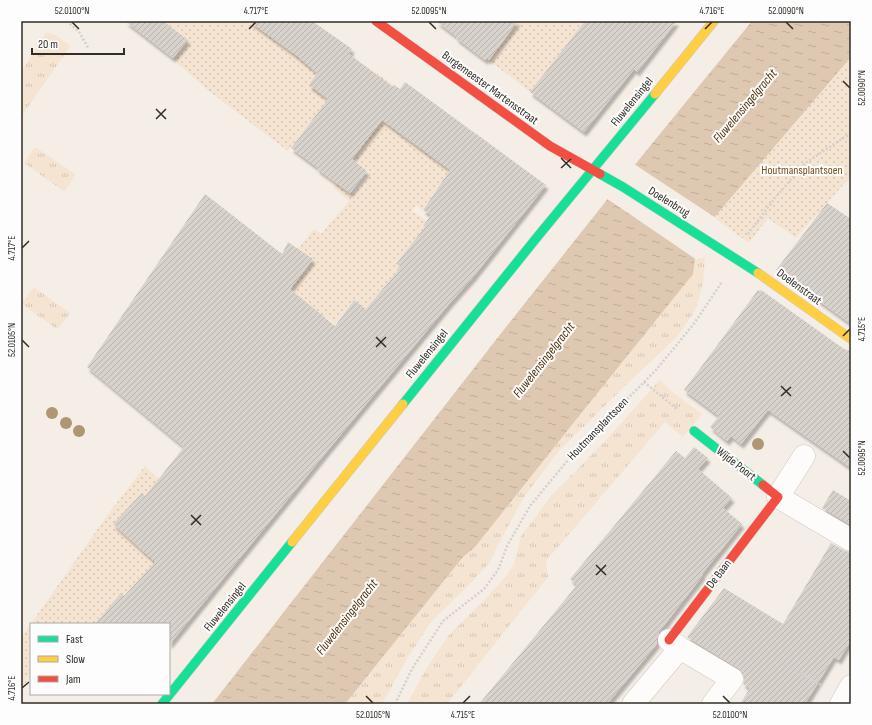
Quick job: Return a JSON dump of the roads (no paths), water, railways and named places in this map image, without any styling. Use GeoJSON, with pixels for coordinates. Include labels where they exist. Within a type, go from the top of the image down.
{"type":"FeatureCollection","features":[{"type":"Feature","properties":{"kind":"street","name":"Burgemeester Martensstraat"},"geometry":{"type":"LineString","coordinates":[[376,21],[550,146],[593,170]]}},
{"type":"Feature","properties":{"kind":"street","name":"Fluwelensingel"},"geometry":{"type":"LineString","coordinates":[[170,694],[533,242],[714,21]]}},
{"type":"Feature","properties":{"kind":"street","name":"Doelenbrug"},"geometry":{"type":"LineString","coordinates":[[593,170],[615,182],[731,256]]}},
{"type":"Feature","properties":{"kind":"street","name":"Doelenstraat"},"geometry":{"type":"LineString","coordinates":[[731,256],[757,272],[851,339]]}},
{"type":"Feature","properties":{"kind":"street","name":"Wijde Poort"},"geometry":{"type":"LineString","coordinates":[[694,431],[778,497],[851,540]]}},
{"type":"Feature","properties":{"kind":"street"},"geometry":{"type":"LineString","coordinates":[[778,497],[804,456]]}},
{"type":"Feature","properties":{"kind":"street","name":"De Baan"},"geometry":{"type":"LineString","coordinates":[[633,704],[778,497]]}},
{"type":"Feature","properties":{"kind":"street"},"geometry":{"type":"LineString","coordinates":[[674,644],[732,679],[714,704]]}},
{"type":"Feature","properties":{"kind":"street","name":"Fluwelensingel"},"geometry":{"type":"LineString","coordinates":[[162,704],[169,695]]}},
{"type":"Feature","properties":{"kind":"water","name":"Fluwelensingelgracht"},"geometry":{"type":"Polygon","coordinates":[[[752,21],[851,21],[851,57],[712,220],[695,258],[693,274],[475,547],[463,557],[345,704],[212,704],[506,327],[633,167],[752,21]]]}},
{"type":"Feature","properties":{"kind":"park label","name":"Houtmansplantsoen"},"geometry":{"type":"Point","coordinates":[802,170]}}]}
